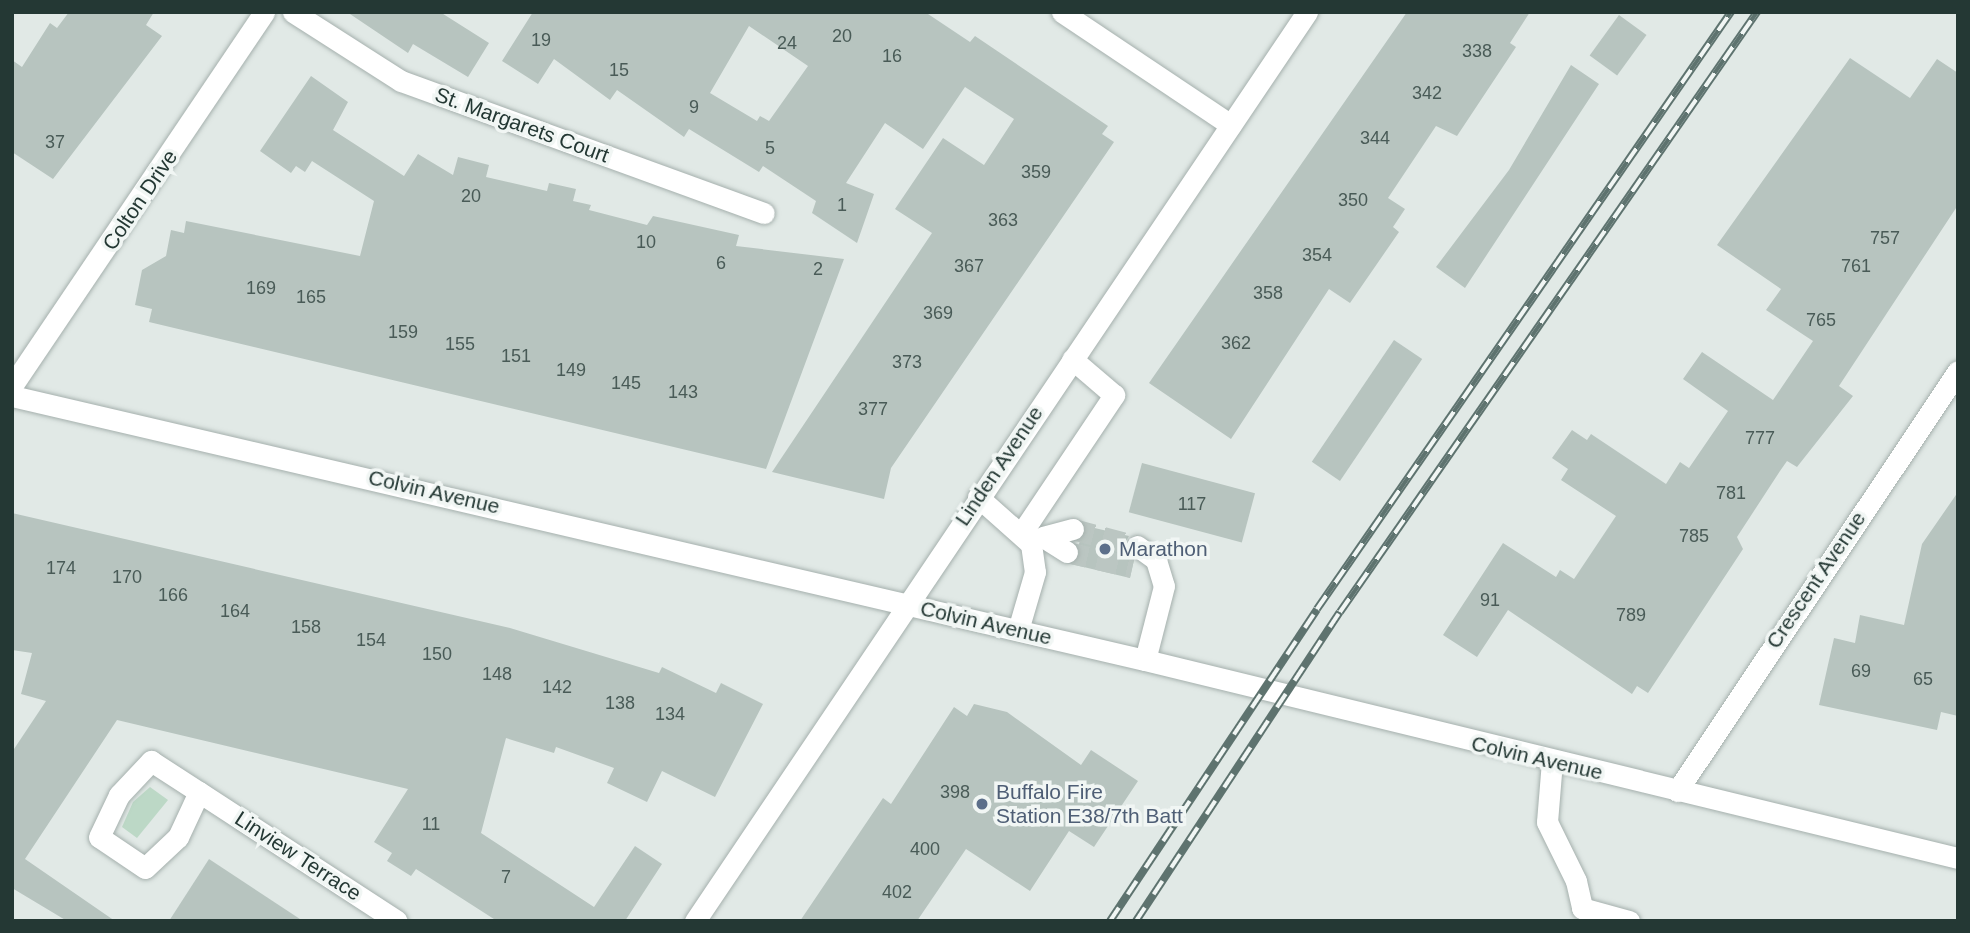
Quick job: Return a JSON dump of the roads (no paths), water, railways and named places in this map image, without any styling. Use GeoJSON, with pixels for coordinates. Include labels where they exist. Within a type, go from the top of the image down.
{"type":"FeatureCollection","features":[{"type":"Feature","properties":{"kind":"street","name":"Colton Drive"},"geometry":{"type":"LineString","coordinates":[[12,386],[264,12]]}},
{"type":"Feature","properties":{"kind":"street","name":"St. Margarets Court"},"geometry":{"type":"LineString","coordinates":[[293,12],[401,81],[764,213]]}},
{"type":"Feature","properties":{"kind":"street"},"geometry":{"type":"LineString","coordinates":[[1062,12],[1231,125]]}},
{"type":"Feature","properties":{"kind":"street","name":"Linden Avenue"},"geometry":{"type":"LineString","coordinates":[[695,921],[905,604],[1307,12]]}},
{"type":"Feature","properties":{"kind":"street"},"geometry":{"type":"LineString","coordinates":[[1018,630],[1035,572],[1032,538],[1114,395],[1072,359]]}},
{"type":"Feature","properties":{"kind":"street","name":"Crescent Avenue"},"geometry":{"type":"LineString","coordinates":[[1677,791],[1958,371]]}},
{"type":"Feature","properties":{"kind":"street","name":"Colvin Avenue"},"geometry":{"type":"LineString","coordinates":[[12,396],[1145,660],[1958,858]]}},
{"type":"Feature","properties":{"kind":"street"},"geometry":{"type":"LineString","coordinates":[[978,497],[1032,538],[1067,552]]}},
{"type":"Feature","properties":{"kind":"street"},"geometry":{"type":"LineString","coordinates":[[1032,538],[1073,529]]}},
{"type":"Feature","properties":{"kind":"street"},"geometry":{"type":"LineString","coordinates":[[1137,546],[1156,560],[1164,586],[1145,660]]}},
{"type":"Feature","properties":{"kind":"street"},"geometry":{"type":"LineString","coordinates":[[1132,568],[1156,560]]}},
{"type":"Feature","properties":{"kind":"street","name":"Linview Terrace"},"geometry":{"type":"LineString","coordinates":[[199,792],[178,837],[145,868],[99,837],[119,795],[151,761],[199,792],[397,921]]}},
{"type":"Feature","properties":{"kind":"street"},"geometry":{"type":"LineString","coordinates":[[1552,761],[1546,822],[1576,881],[1582,908],[1629,921]]}},
{"type":"Feature","properties":{"kind":"tunnel"},"geometry":{"type":"LineString","coordinates":[[1073,529],[1137,546]]}},
{"type":"Feature","properties":{"kind":"tunnel"},"geometry":{"type":"LineString","coordinates":[[1067,552],[1132,567]]}},
{"type":"Feature","properties":{"kind":"railway"},"geometry":{"type":"LineString","coordinates":[[1110,921],[1317,609],[1731,12]]}},
{"type":"Feature","properties":{"kind":"railway"},"geometry":{"type":"LineString","coordinates":[[1136,921],[1340,612],[1757,12]]}},
{"type":"Feature","properties":{"kind":"place","name":"Marathon"},"geometry":{"type":"Point","coordinates":[1105,549]}},
{"type":"Feature","properties":{"kind":"place","name":"Buffalo Fire Station E38/7th Batt"},"geometry":{"type":"Point","coordinates":[982,804]}}]}
